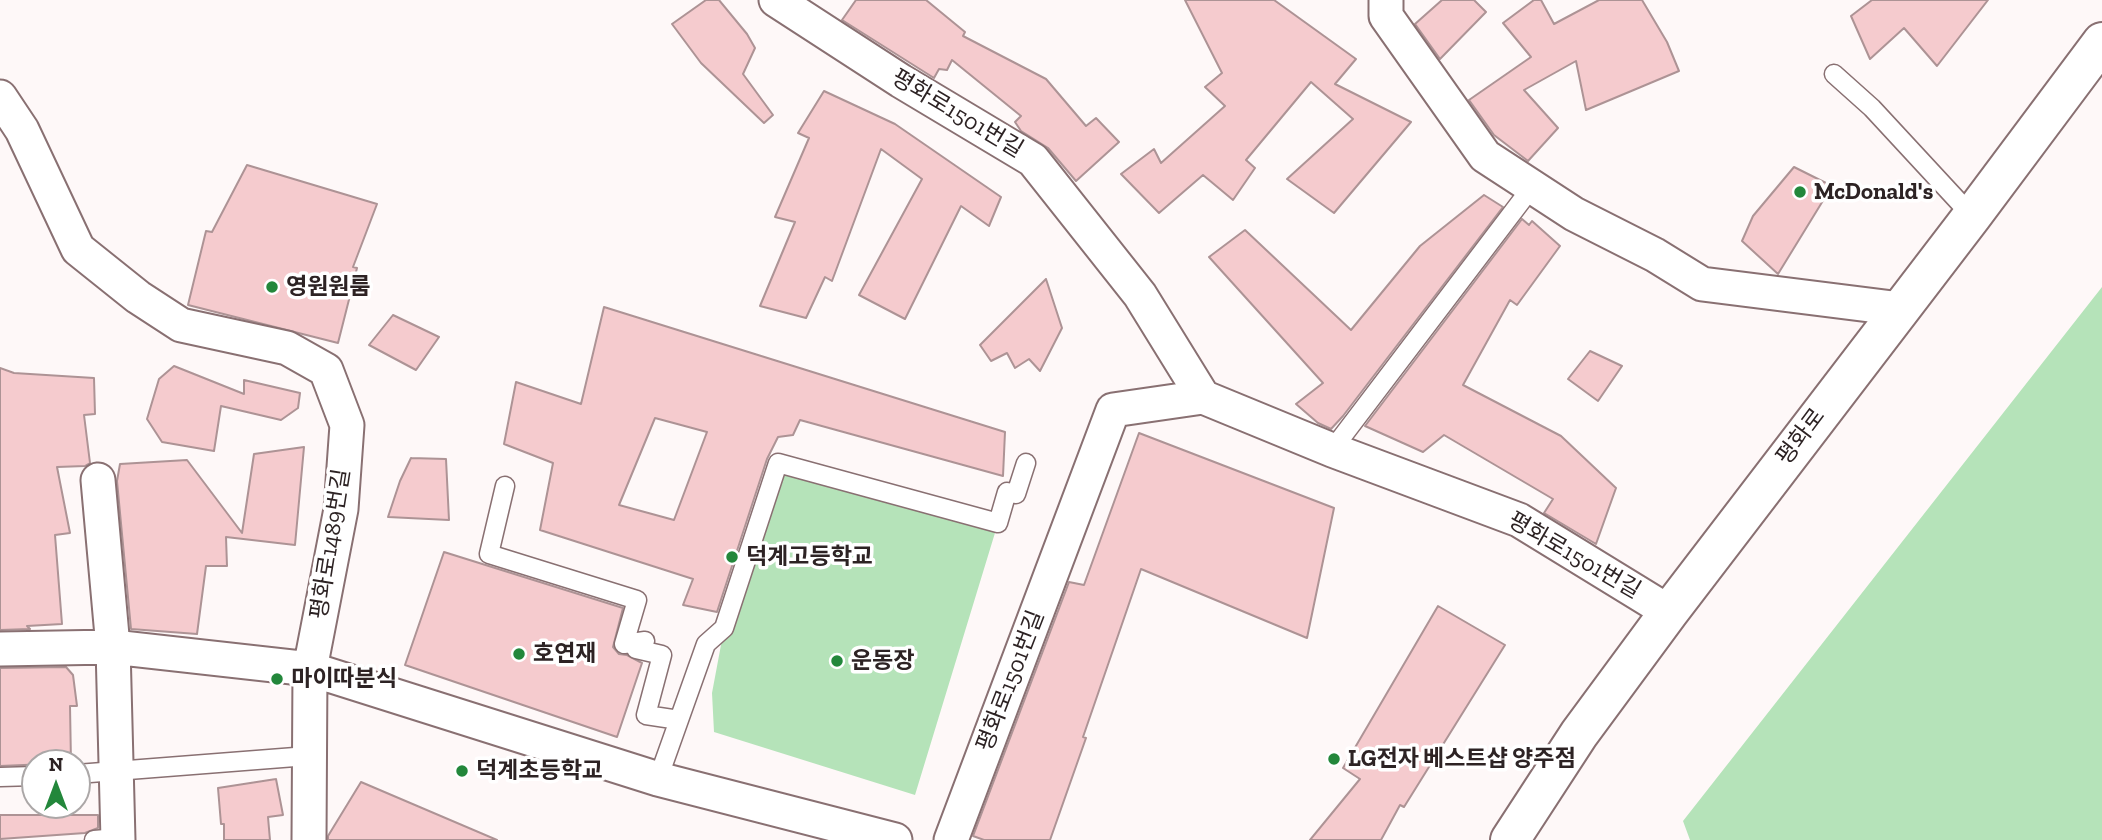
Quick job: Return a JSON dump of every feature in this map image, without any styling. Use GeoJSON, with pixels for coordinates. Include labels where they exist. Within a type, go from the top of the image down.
{"type":"FeatureCollection","features":[{"type":"Feature","properties":{"kind":"main road","name":"평화로"},"geometry":{"type":"LineString","coordinates":[[1510,840],[1579,734],[1669,612],[2102,42]]}},
{"type":"Feature","properties":{"kind":"street","name":"평화로1501번길"},"geometry":{"type":"LineString","coordinates":[[776,0],[1032,160],[1139,295],[1203,397]]}},
{"type":"Feature","properties":{"kind":"street"},"geometry":{"type":"LineString","coordinates":[[1379,5],[1485,156],[1574,214],[1655,255],[1702,284],[1901,309]]}},
{"type":"Feature","properties":{"kind":"street","name":"평화로1489번길"},"geometry":{"type":"LineString","coordinates":[[0,97],[22,130],[78,249],[138,298],[181,325],[287,348],[326,370],[347,425],[341,509],[310,669],[309,840]]}},
{"type":"Feature","properties":{"kind":"street","name":"평화로1501번길"},"geometry":{"type":"LineString","coordinates":[[951,840],[1113,410],[1203,397],[1332,450],[1519,520],[1669,612]]}},
{"type":"Feature","properties":{"kind":"street"},"geometry":{"type":"LineString","coordinates":[[98,480],[113,647],[116,772],[110,839]]}},
{"type":"Feature","properties":{"kind":"street"},"geometry":{"type":"LineString","coordinates":[[0,649],[113,647],[310,669],[658,779],[895,840]]}},
{"type":"Feature","properties":{"kind":"lane"},"geometry":{"type":"LineString","coordinates":[[1834,74],[1872,108],[1972,216]]}},
{"type":"Feature","properties":{"kind":"lane"},"geometry":{"type":"LineString","coordinates":[[1332,450],[1532,187]]}},
{"type":"Feature","properties":{"kind":"lane"},"geometry":{"type":"LineString","coordinates":[[658,779],[706,644],[724,628],[778,463],[998,523],[1007,492],[1016,494],[1026,463]]}},
{"type":"Feature","properties":{"kind":"lane"},"geometry":{"type":"LineString","coordinates":[[505,485],[489,554],[637,600],[624,644],[645,641],[636,649],[662,655],[646,715],[679,720]]}},
{"type":"Feature","properties":{"kind":"lane"},"geometry":{"type":"LineString","coordinates":[[91,773],[308,756]]}},
{"type":"Feature","properties":{"kind":"lane"},"geometry":{"type":"LineString","coordinates":[[0,777],[21,776]]}},
{"type":"Feature","properties":{"kind":"green space"},"geometry":{"type":"Polygon","coordinates":[[[2102,287],[2102,840],[1690,840],[1683,821],[2102,287]]]}},
{"type":"Feature","properties":{"kind":"green space","name":"운동장"},"geometry":{"type":"Polygon","coordinates":[[[778,463],[998,523],[915,795],[714,732],[712,693],[724,629],[778,463]]]}},
{"type":"Feature","properties":{"kind":"building"},"geometry":{"type":"Polygon","coordinates":[[[706,0],[719,0],[755,48],[743,74],[773,115],[764,123],[701,63],[672,24],[706,0]]]}},
{"type":"Feature","properties":{"kind":"building"},"geometry":{"type":"Polygon","coordinates":[[[856,0],[926,0],[965,32],[963,36],[1046,79],[1086,126],[1096,118],[1119,142],[1076,181],[1048,148],[1021,131],[1015,122],[1021,116],[952,60],[947,70],[939,69],[934,78],[842,20],[856,0]]]}},
{"type":"Feature","properties":{"kind":"building"},"geometry":{"type":"Polygon","coordinates":[[[1185,0],[1274,0],[1356,59],[1335,84],[1411,122],[1334,213],[1287,179],[1353,119],[1311,82],[1246,160],[1255,168],[1233,200],[1203,175],[1159,213],[1121,174],[1154,149],[1161,163],[1225,106],[1205,87],[1222,73],[1185,0]]]}},
{"type":"Feature","properties":{"kind":"building"},"geometry":{"type":"Polygon","coordinates":[[[1442,0],[1474,0],[1486,12],[1440,59],[1415,24],[1442,0]]]}},
{"type":"Feature","properties":{"kind":"building"},"geometry":{"type":"Polygon","coordinates":[[[1534,0],[1541,0],[1554,24],[1599,0],[1642,0],[1667,42],[1679,71],[1586,110],[1576,61],[1524,90],[1558,128],[1528,161],[1494,135],[1469,100],[1531,57],[1503,23],[1534,0]]]}},
{"type":"Feature","properties":{"kind":"building"},"geometry":{"type":"Polygon","coordinates":[[[1872,0],[1988,0],[1937,66],[1904,28],[1870,59],[1851,16],[1872,0]]]}},
{"type":"Feature","properties":{"kind":"building"},"geometry":{"type":"Polygon","coordinates":[[[824,91],[895,124],[1001,197],[989,226],[961,206],[905,319],[859,295],[922,179],[881,149],[832,281],[825,277],[806,318],[760,306],[795,222],[775,217],[809,138],[798,133],[824,91]]]}},
{"type":"Feature","properties":{"kind":"building"},"geometry":{"type":"Polygon","coordinates":[[[247,165],[377,204],[353,267],[357,268],[338,343],[188,305],[206,231],[212,232],[247,165]]]}},
{"type":"Feature","properties":{"kind":"building"},"geometry":{"type":"Polygon","coordinates":[[[1794,167],[1832,186],[1778,274],[1742,241],[1753,216],[1794,167]]]}},
{"type":"Feature","properties":{"kind":"building"},"geometry":{"type":"Polygon","coordinates":[[[1484,195],[1503,207],[1343,416],[1331,429],[1318,423],[1296,404],[1323,383],[1209,257],[1245,230],[1351,330],[1420,246],[1484,195]]]}},
{"type":"Feature","properties":{"kind":"building"},"geometry":{"type":"Polygon","coordinates":[[[1522,219],[1529,225],[1532,221],[1560,246],[1517,305],[1510,300],[1463,385],[1561,436],[1616,488],[1596,544],[1544,513],[1553,499],[1444,435],[1423,452],[1365,426],[1522,219]]]}},
{"type":"Feature","properties":{"kind":"building"},"geometry":{"type":"Polygon","coordinates":[[[1046,279],[1062,328],[1040,371],[1029,359],[1015,368],[1007,353],[991,361],[980,345],[1046,279]]]}},
{"type":"Feature","properties":{"kind":"building"},"geometry":{"type":"Polygon","coordinates":[[[604,307],[1005,432],[1003,476],[800,420],[793,435],[778,437],[767,459],[717,612],[683,605],[693,579],[540,530],[553,463],[504,444],[516,382],[581,404],[604,307]],[[655,418],[619,505],[674,520],[707,432],[655,418]]]}},
{"type":"Feature","properties":{"kind":"building"},"geometry":{"type":"Polygon","coordinates":[[[393,315],[439,337],[416,370],[369,345],[393,315]]]}},
{"type":"Feature","properties":{"kind":"building"},"geometry":{"type":"Polygon","coordinates":[[[1590,351],[1622,366],[1598,401],[1568,379],[1590,351]]]}},
{"type":"Feature","properties":{"kind":"building"},"geometry":{"type":"Polygon","coordinates":[[[174,366],[244,394],[244,380],[300,393],[298,408],[281,420],[221,406],[214,451],[162,442],[147,419],[159,379],[174,366]]]}},
{"type":"Feature","properties":{"kind":"building"},"geometry":{"type":"Polygon","coordinates":[[[0,368],[14,373],[94,378],[95,414],[84,415],[90,463],[85,466],[57,467],[70,533],[55,535],[62,624],[0,630],[0,368]]]}},
{"type":"Feature","properties":{"kind":"building"},"geometry":{"type":"Polygon","coordinates":[[[1139,433],[1334,508],[1307,638],[1141,569],[1050,840],[984,840],[973,836],[1069,582],[1084,585],[1139,433]]]}},
{"type":"Feature","properties":{"kind":"building"},"geometry":{"type":"Polygon","coordinates":[[[304,447],[295,545],[226,537],[227,566],[206,566],[197,634],[131,629],[117,481],[120,464],[187,460],[242,533],[254,454],[304,447]]]}},
{"type":"Feature","properties":{"kind":"building"},"geometry":{"type":"Polygon","coordinates":[[[411,458],[446,459],[449,520],[388,517],[411,458]]]}},
{"type":"Feature","properties":{"kind":"building","name":"호연재"},"geometry":{"type":"Polygon","coordinates":[[[444,552],[623,608],[613,647],[619,654],[642,663],[617,737],[405,665],[444,552]]]}},
{"type":"Feature","properties":{"kind":"building"},"geometry":{"type":"Polygon","coordinates":[[[1438,606],[1505,645],[1404,807],[1400,805],[1381,840],[1310,840],[1360,779],[1343,768],[1438,606]]]}},
{"type":"Feature","properties":{"kind":"building"},"geometry":{"type":"Polygon","coordinates":[[[66,667],[73,675],[77,706],[70,706],[71,749],[21,749],[21,765],[0,766],[0,668],[66,667]]]}},
{"type":"Feature","properties":{"kind":"building"},"geometry":{"type":"Polygon","coordinates":[[[276,779],[283,815],[268,817],[270,840],[224,840],[218,788],[276,779]]]}},
{"type":"Feature","properties":{"kind":"building"},"geometry":{"type":"Polygon","coordinates":[[[361,782],[497,840],[328,840],[361,782]]]}},
{"type":"Feature","properties":{"kind":"building"},"geometry":{"type":"Polygon","coordinates":[[[0,815],[21,815],[21,819],[91,819],[91,815],[98,815],[98,828],[85,833],[0,839],[0,815]]]}},
{"type":"Feature","properties":{"kind":"place","name":"McDonald's"},"geometry":{"type":"Point","coordinates":[1800,192]}},
{"type":"Feature","properties":{"kind":"place","name":"영원원룸"},"geometry":{"type":"Point","coordinates":[272,287]}},
{"type":"Feature","properties":{"kind":"place","name":"덕계고등학교"},"geometry":{"type":"Point","coordinates":[732,557]}},
{"type":"Feature","properties":{"kind":"place","name":"호연재"},"geometry":{"type":"Point","coordinates":[519,654]}},
{"type":"Feature","properties":{"kind":"place","name":"운동장"},"geometry":{"type":"Point","coordinates":[837,661]}},
{"type":"Feature","properties":{"kind":"place","name":"마이따분식"},"geometry":{"type":"Point","coordinates":[277,679]}},
{"type":"Feature","properties":{"kind":"place","name":"LG전자 베스트샵 양주점"},"geometry":{"type":"Point","coordinates":[1334,759]}},
{"type":"Feature","properties":{"kind":"place","name":"덕계초등학교"},"geometry":{"type":"Point","coordinates":[462,771]}}]}
